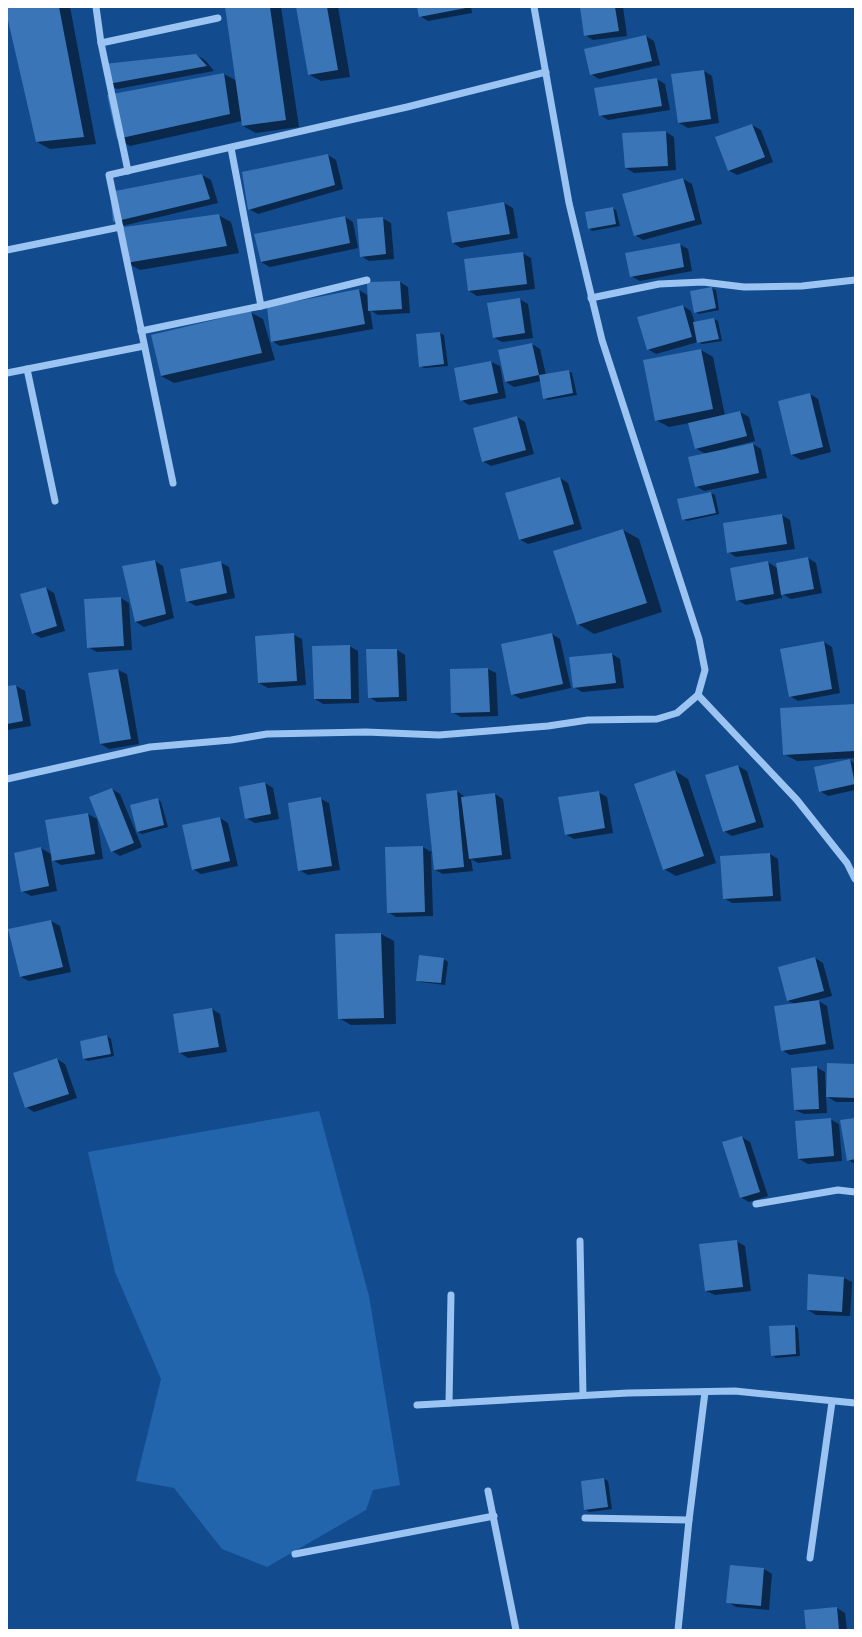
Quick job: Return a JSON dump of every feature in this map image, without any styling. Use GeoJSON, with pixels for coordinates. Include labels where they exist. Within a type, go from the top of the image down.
{"type":"FeatureCollection","features":[{"type":"Feature","properties":{"kind":"street"},"geometry":{"type":"LineString","coordinates":[[96,7],[101,42],[128,170]]}},
{"type":"Feature","properties":{"kind":"street"},"geometry":{"type":"LineString","coordinates":[[7,779],[150,747],[231,740],[267,734],[366,732],[438,735],[548,726],[588,720],[657,719],[677,713],[698,695],[705,670],[699,639],[602,340],[591,298],[569,203],[534,7]]}},
{"type":"Feature","properties":{"kind":"street"},"geometry":{"type":"LineString","coordinates":[[101,42],[218,18]]}},
{"type":"Feature","properties":{"kind":"street"},"geometry":{"type":"LineString","coordinates":[[173,483],[109,175],[407,107],[546,72]]}},
{"type":"Feature","properties":{"kind":"street"},"geometry":{"type":"LineString","coordinates":[[231,148],[261,306]]}},
{"type":"Feature","properties":{"kind":"street"},"geometry":{"type":"LineString","coordinates":[[7,250],[120,227]]}},
{"type":"Feature","properties":{"kind":"street"},"geometry":{"type":"LineString","coordinates":[[141,331],[261,306],[367,280]]}},
{"type":"Feature","properties":{"kind":"street"},"geometry":{"type":"LineString","coordinates":[[591,298],[659,284],[703,282],[744,287],[802,286],[855,280]]}},
{"type":"Feature","properties":{"kind":"street"},"geometry":{"type":"LineString","coordinates":[[7,373],[144,346]]}},
{"type":"Feature","properties":{"kind":"street"},"geometry":{"type":"LineString","coordinates":[[28,369],[55,501]]}},
{"type":"Feature","properties":{"kind":"street"},"geometry":{"type":"LineString","coordinates":[[698,695],[797,800],[847,863],[855,879]]}},
{"type":"Feature","properties":{"kind":"street"},"geometry":{"type":"LineString","coordinates":[[756,1204],[838,1190],[855,1192]]}},
{"type":"Feature","properties":{"kind":"street"},"geometry":{"type":"LineString","coordinates":[[580,1241],[583,1395]]}},
{"type":"Feature","properties":{"kind":"street"},"geometry":{"type":"LineString","coordinates":[[449,1403],[451,1295]]}},
{"type":"Feature","properties":{"kind":"street"},"geometry":{"type":"LineString","coordinates":[[417,1405],[583,1395],[735,1391],[832,1402],[855,1403]]}},
{"type":"Feature","properties":{"kind":"street"},"geometry":{"type":"LineString","coordinates":[[678,1630],[689,1520],[705,1392]]}},
{"type":"Feature","properties":{"kind":"street"},"geometry":{"type":"LineString","coordinates":[[810,1558],[832,1402]]}},
{"type":"Feature","properties":{"kind":"street"},"geometry":{"type":"LineString","coordinates":[[488,1491],[516,1630]]}},
{"type":"Feature","properties":{"kind":"street"},"geometry":{"type":"LineString","coordinates":[[296,1554],[494,1516]]}},
{"type":"Feature","properties":{"kind":"street"},"geometry":{"type":"LineString","coordinates":[[585,1518],[689,1520]]}},
{"type":"Feature","properties":{"kind":"shaded area"},"geometry":{"type":"Polygon","coordinates":[[[319,1111],[369,1296],[400,1485],[373,1490],[366,1510],[267,1567],[222,1549],[174,1488],[136,1481],[161,1379],[115,1272],[88,1152],[319,1111]]]}},
{"type":"Feature","properties":{"kind":"building"},"geometry":{"type":"Polygon","coordinates":[[[7,7],[59,7],[84,137],[36,142],[7,16],[7,7]]]}},
{"type":"Feature","properties":{"kind":"building"},"geometry":{"type":"Polygon","coordinates":[[[225,7],[270,7],[286,120],[242,126],[225,7]]]}},
{"type":"Feature","properties":{"kind":"building"},"geometry":{"type":"Polygon","coordinates":[[[296,7],[327,7],[338,70],[308,75],[296,7]]]}},
{"type":"Feature","properties":{"kind":"building"},"geometry":{"type":"Polygon","coordinates":[[[417,7],[466,7],[466,8],[419,17],[417,7]]]}},
{"type":"Feature","properties":{"kind":"building"},"geometry":{"type":"Polygon","coordinates":[[[580,7],[615,7],[619,31],[584,36],[580,7]]]}},
{"type":"Feature","properties":{"kind":"building"},"geometry":{"type":"Polygon","coordinates":[[[646,35],[652,61],[590,75],[584,49],[646,35]]]}},
{"type":"Feature","properties":{"kind":"building"},"geometry":{"type":"Polygon","coordinates":[[[196,54],[207,66],[108,84],[104,64],[196,54]]]}},
{"type":"Feature","properties":{"kind":"building"},"geometry":{"type":"Polygon","coordinates":[[[704,70],[711,119],[678,123],[671,74],[704,70]]]}},
{"type":"Feature","properties":{"kind":"building"},"geometry":{"type":"Polygon","coordinates":[[[224,73],[230,114],[117,139],[107,95],[224,73]]]}},
{"type":"Feature","properties":{"kind":"building"},"geometry":{"type":"Polygon","coordinates":[[[657,78],[662,106],[599,116],[594,88],[657,78]]]}},
{"type":"Feature","properties":{"kind":"building"},"geometry":{"type":"Polygon","coordinates":[[[752,124],[765,157],[728,171],[715,137],[752,124]]]}},
{"type":"Feature","properties":{"kind":"building"},"geometry":{"type":"Polygon","coordinates":[[[666,131],[668,166],[625,168],[622,133],[666,131]]]}},
{"type":"Feature","properties":{"kind":"building"},"geometry":{"type":"Polygon","coordinates":[[[328,154],[335,185],[248,210],[242,172],[328,154]]]}},
{"type":"Feature","properties":{"kind":"building"},"geometry":{"type":"Polygon","coordinates":[[[202,174],[210,199],[113,222],[110,192],[202,174]]]}},
{"type":"Feature","properties":{"kind":"building"},"geometry":{"type":"Polygon","coordinates":[[[683,178],[695,220],[634,236],[622,194],[683,178]]]}},
{"type":"Feature","properties":{"kind":"building"},"geometry":{"type":"Polygon","coordinates":[[[504,202],[510,234],[452,243],[447,212],[504,202]]]}},
{"type":"Feature","properties":{"kind":"building"},"geometry":{"type":"Polygon","coordinates":[[[613,207],[616,224],[588,229],[585,212],[613,207]]]}},
{"type":"Feature","properties":{"kind":"building"},"geometry":{"type":"Polygon","coordinates":[[[219,214],[227,246],[126,263],[117,228],[219,214]]]}},
{"type":"Feature","properties":{"kind":"building"},"geometry":{"type":"Polygon","coordinates":[[[345,216],[350,243],[261,262],[254,234],[345,216]]]}},
{"type":"Feature","properties":{"kind":"building"},"geometry":{"type":"Polygon","coordinates":[[[383,217],[386,254],[360,257],[357,219],[383,217]]]}},
{"type":"Feature","properties":{"kind":"building"},"geometry":{"type":"Polygon","coordinates":[[[680,243],[684,267],[630,277],[625,253],[680,243]]]}},
{"type":"Feature","properties":{"kind":"building"},"geometry":{"type":"Polygon","coordinates":[[[523,252],[527,284],[468,291],[464,259],[523,252]]]}},
{"type":"Feature","properties":{"kind":"building"},"geometry":{"type":"Polygon","coordinates":[[[400,281],[402,309],[368,311],[367,282],[400,281]]]}},
{"type":"Feature","properties":{"kind":"building"},"geometry":{"type":"Polygon","coordinates":[[[712,287],[716,308],[694,313],[690,291],[712,287]]]}},
{"type":"Feature","properties":{"kind":"building"},"geometry":{"type":"Polygon","coordinates":[[[359,289],[365,324],[271,342],[267,307],[359,289]]]}},
{"type":"Feature","properties":{"kind":"building"},"geometry":{"type":"Polygon","coordinates":[[[520,298],[525,333],[493,338],[487,303],[520,298]]]}},
{"type":"Feature","properties":{"kind":"building"},"geometry":{"type":"Polygon","coordinates":[[[683,305],[692,337],[647,350],[637,317],[683,305]]]}},
{"type":"Feature","properties":{"kind":"building"},"geometry":{"type":"Polygon","coordinates":[[[251,311],[262,353],[161,376],[151,335],[251,311]]]}},
{"type":"Feature","properties":{"kind":"building"},"geometry":{"type":"Polygon","coordinates":[[[714,318],[719,339],[697,343],[693,322],[714,318]]]}},
{"type":"Feature","properties":{"kind":"building"},"geometry":{"type":"Polygon","coordinates":[[[440,332],[444,364],[419,367],[416,334],[440,332]]]}},
{"type":"Feature","properties":{"kind":"building"},"geometry":{"type":"Polygon","coordinates":[[[532,343],[539,375],[505,382],[498,350],[532,343]]]}},
{"type":"Feature","properties":{"kind":"building"},"geometry":{"type":"Polygon","coordinates":[[[701,349],[713,409],[655,421],[643,360],[701,349]]]}},
{"type":"Feature","properties":{"kind":"building"},"geometry":{"type":"Polygon","coordinates":[[[491,361],[498,393],[460,401],[454,368],[491,361]]]}},
{"type":"Feature","properties":{"kind":"building"},"geometry":{"type":"Polygon","coordinates":[[[569,370],[573,393],[543,399],[539,375],[569,370]]]}},
{"type":"Feature","properties":{"kind":"building"},"geometry":{"type":"Polygon","coordinates":[[[810,393],[823,447],[791,455],[778,401],[810,393]]]}},
{"type":"Feature","properties":{"kind":"building"},"geometry":{"type":"Polygon","coordinates":[[[740,411],[747,436],[695,449],[688,423],[740,411]]]}},
{"type":"Feature","properties":{"kind":"building"},"geometry":{"type":"Polygon","coordinates":[[[517,416],[526,450],[482,462],[473,428],[517,416]]]}},
{"type":"Feature","properties":{"kind":"building"},"geometry":{"type":"Polygon","coordinates":[[[753,443],[759,473],[695,487],[688,457],[753,443]]]}},
{"type":"Feature","properties":{"kind":"building"},"geometry":{"type":"Polygon","coordinates":[[[560,477],[574,524],[519,540],[505,493],[560,477]]]}},
{"type":"Feature","properties":{"kind":"building"},"geometry":{"type":"Polygon","coordinates":[[[711,492],[716,513],[682,520],[677,499],[711,492]]]}},
{"type":"Feature","properties":{"kind":"building"},"geometry":{"type":"Polygon","coordinates":[[[782,514],[787,544],[727,553],[723,523],[782,514]]]}},
{"type":"Feature","properties":{"kind":"building"},"geometry":{"type":"Polygon","coordinates":[[[623,529],[647,603],[577,625],[553,551],[623,529]]]}},
{"type":"Feature","properties":{"kind":"building"},"geometry":{"type":"Polygon","coordinates":[[[808,557],[814,589],[781,595],[776,563],[808,557]]]}},
{"type":"Feature","properties":{"kind":"building"},"geometry":{"type":"Polygon","coordinates":[[[155,560],[166,614],[135,622],[122,566],[155,560]]]}},
{"type":"Feature","properties":{"kind":"building"},"geometry":{"type":"Polygon","coordinates":[[[221,561],[227,593],[186,602],[180,569],[221,561]]]}},
{"type":"Feature","properties":{"kind":"building"},"geometry":{"type":"Polygon","coordinates":[[[768,561],[774,594],[736,601],[730,568],[768,561]]]}},
{"type":"Feature","properties":{"kind":"building"},"geometry":{"type":"Polygon","coordinates":[[[46,587],[57,626],[32,634],[20,594],[46,587]]]}},
{"type":"Feature","properties":{"kind":"building"},"geometry":{"type":"Polygon","coordinates":[[[121,597],[124,646],[87,648],[84,599],[121,597]]]}},
{"type":"Feature","properties":{"kind":"building"},"geometry":{"type":"Polygon","coordinates":[[[294,633],[297,681],[258,683],[255,636],[294,633]]]}},
{"type":"Feature","properties":{"kind":"building"},"geometry":{"type":"Polygon","coordinates":[[[552,633],[563,684],[511,695],[501,644],[552,633]]]}},
{"type":"Feature","properties":{"kind":"building"},"geometry":{"type":"Polygon","coordinates":[[[824,641],[832,689],[789,697],[780,649],[824,641]]]}},
{"type":"Feature","properties":{"kind":"building"},"geometry":{"type":"Polygon","coordinates":[[[350,645],[351,699],[314,699],[312,646],[350,645]]]}},
{"type":"Feature","properties":{"kind":"building"},"geometry":{"type":"Polygon","coordinates":[[[366,649],[397,649],[399,697],[368,698],[366,649]]]}},
{"type":"Feature","properties":{"kind":"building"},"geometry":{"type":"Polygon","coordinates":[[[612,653],[616,683],[573,688],[569,657],[612,653]]]}},
{"type":"Feature","properties":{"kind":"building"},"geometry":{"type":"Polygon","coordinates":[[[488,668],[490,712],[451,713],[450,669],[488,668]]]}},
{"type":"Feature","properties":{"kind":"building"},"geometry":{"type":"Polygon","coordinates":[[[118,669],[131,739],[100,744],[88,673],[118,669]]]}},
{"type":"Feature","properties":{"kind":"building"},"geometry":{"type":"Polygon","coordinates":[[[16,685],[23,721],[7,724],[7,686],[16,685]]]}},
{"type":"Feature","properties":{"kind":"building"},"geometry":{"type":"Polygon","coordinates":[[[855,704],[855,751],[783,755],[780,708],[855,704]]]}},
{"type":"Feature","properties":{"kind":"building"},"geometry":{"type":"Polygon","coordinates":[[[850,759],[855,784],[819,792],[814,767],[850,759]]]}},
{"type":"Feature","properties":{"kind":"building"},"geometry":{"type":"Polygon","coordinates":[[[738,765],[756,822],[723,832],[705,775],[738,765]]]}},
{"type":"Feature","properties":{"kind":"building"},"geometry":{"type":"Polygon","coordinates":[[[675,770],[704,856],[663,870],[634,784],[675,770]]]}},
{"type":"Feature","properties":{"kind":"building"},"geometry":{"type":"Polygon","coordinates":[[[265,782],[271,814],[245,819],[239,787],[265,782]]]}},
{"type":"Feature","properties":{"kind":"building"},"geometry":{"type":"Polygon","coordinates":[[[112,788],[134,843],[111,852],[89,797],[112,788]]]}},
{"type":"Feature","properties":{"kind":"building"},"geometry":{"type":"Polygon","coordinates":[[[457,790],[464,867],[434,870],[426,794],[457,790]]]}},
{"type":"Feature","properties":{"kind":"building"},"geometry":{"type":"Polygon","coordinates":[[[599,791],[605,828],[565,835],[558,797],[599,791]]]}},
{"type":"Feature","properties":{"kind":"building"},"geometry":{"type":"Polygon","coordinates":[[[495,793],[502,855],[469,859],[461,797],[495,793]]]}},
{"type":"Feature","properties":{"kind":"building"},"geometry":{"type":"Polygon","coordinates":[[[321,797],[332,866],[298,871],[288,803],[321,797]]]}},
{"type":"Feature","properties":{"kind":"building"},"geometry":{"type":"Polygon","coordinates":[[[158,798],[164,825],[137,832],[130,805],[158,798]]]}},
{"type":"Feature","properties":{"kind":"building"},"geometry":{"type":"Polygon","coordinates":[[[88,813],[95,854],[52,861],[45,820],[88,813]]]}},
{"type":"Feature","properties":{"kind":"building"},"geometry":{"type":"Polygon","coordinates":[[[220,817],[230,861],[192,870],[182,825],[220,817]]]}},
{"type":"Feature","properties":{"kind":"building"},"geometry":{"type":"Polygon","coordinates":[[[423,846],[425,912],[387,913],[385,847],[423,846]]]}},
{"type":"Feature","properties":{"kind":"building"},"geometry":{"type":"Polygon","coordinates":[[[41,847],[49,886],[21,892],[14,853],[41,847]]]}},
{"type":"Feature","properties":{"kind":"building"},"geometry":{"type":"Polygon","coordinates":[[[770,853],[773,896],[723,899],[720,856],[770,853]]]}},
{"type":"Feature","properties":{"kind":"building"},"geometry":{"type":"Polygon","coordinates":[[[51,920],[63,967],[20,977],[8,929],[51,920]]]}},
{"type":"Feature","properties":{"kind":"building"},"geometry":{"type":"Polygon","coordinates":[[[381,933],[384,1018],[338,1019],[335,934],[381,933]]]}},
{"type":"Feature","properties":{"kind":"building"},"geometry":{"type":"Polygon","coordinates":[[[419,955],[444,958],[441,983],[416,981],[419,955]]]}},
{"type":"Feature","properties":{"kind":"building"},"geometry":{"type":"Polygon","coordinates":[[[815,957],[824,991],[787,1001],[778,967],[815,957]]]}},
{"type":"Feature","properties":{"kind":"building"},"geometry":{"type":"Polygon","coordinates":[[[819,1000],[826,1044],[781,1051],[774,1006],[819,1000]]]}},
{"type":"Feature","properties":{"kind":"building"},"geometry":{"type":"Polygon","coordinates":[[[212,1008],[219,1047],[179,1053],[173,1014],[212,1008]]]}},
{"type":"Feature","properties":{"kind":"building"},"geometry":{"type":"Polygon","coordinates":[[[107,1035],[111,1054],[83,1059],[80,1041],[107,1035]]]}},
{"type":"Feature","properties":{"kind":"building"},"geometry":{"type":"Polygon","coordinates":[[[57,1058],[69,1094],[25,1108],[13,1073],[57,1058]]]}},
{"type":"Feature","properties":{"kind":"building"},"geometry":{"type":"Polygon","coordinates":[[[827,1063],[855,1064],[855,1098],[826,1097],[827,1063]]]}},
{"type":"Feature","properties":{"kind":"building"},"geometry":{"type":"Polygon","coordinates":[[[817,1066],[819,1109],[794,1110],[791,1068],[817,1066]]]}},
{"type":"Feature","properties":{"kind":"building"},"geometry":{"type":"Polygon","coordinates":[[[831,1118],[834,1156],[798,1159],[795,1121],[831,1118]]]}},
{"type":"Feature","properties":{"kind":"building"},"geometry":{"type":"Polygon","coordinates":[[[855,1118],[855,1159],[847,1161],[840,1120],[855,1118]]]}},
{"type":"Feature","properties":{"kind":"building"},"geometry":{"type":"Polygon","coordinates":[[[742,1136],[760,1192],[740,1198],[722,1142],[742,1136]]]}},
{"type":"Feature","properties":{"kind":"building"},"geometry":{"type":"Polygon","coordinates":[[[737,1240],[743,1287],[705,1291],[699,1244],[737,1240]]]}},
{"type":"Feature","properties":{"kind":"building"},"geometry":{"type":"Polygon","coordinates":[[[808,1274],[844,1277],[842,1312],[807,1310],[808,1274]]]}},
{"type":"Feature","properties":{"kind":"building"},"geometry":{"type":"Polygon","coordinates":[[[795,1325],[796,1354],[771,1356],[769,1326],[795,1325]]]}},
{"type":"Feature","properties":{"kind":"building"},"geometry":{"type":"Polygon","coordinates":[[[604,1478],[608,1507],[584,1510],[581,1481],[604,1478]]]}},
{"type":"Feature","properties":{"kind":"building"},"geometry":{"type":"Polygon","coordinates":[[[730,1565],[764,1568],[761,1606],[726,1603],[730,1565]]]}},
{"type":"Feature","properties":{"kind":"building"},"geometry":{"type":"Polygon","coordinates":[[[837,1607],[839,1630],[806,1630],[804,1610],[837,1607]]]}}]}
